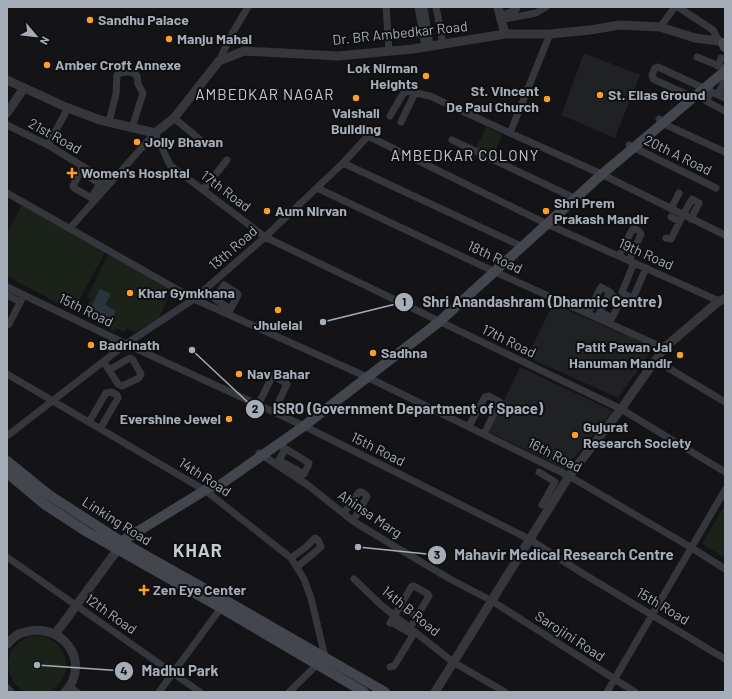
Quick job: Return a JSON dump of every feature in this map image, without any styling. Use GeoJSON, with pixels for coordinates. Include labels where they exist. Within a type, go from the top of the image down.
{"type":"FeatureCollection","features":[{"type":"Feature","properties":{"kind":"main road"},"geometry":{"type":"LineString","coordinates":[[123,543],[209,488],[217,487],[437,321],[519,245],[631,146],[723,71]]}},
{"type":"Feature","properties":{"kind":"main road"},"geometry":{"type":"LineString","coordinates":[[545,222],[570,196],[599,174]]}},
{"type":"Feature","properties":{"kind":"main road"},"geometry":{"type":"LineString","coordinates":[[260,454],[280,446],[301,425]]}},
{"type":"Feature","properties":{"kind":"main road","name":"Linking Road"},"geometry":{"type":"LineString","coordinates":[[9,470],[44,504],[87,532],[123,543],[223,604],[318,665],[364,692]]}},
{"type":"Feature","properties":{"kind":"main road","name":"Linking Road"},"geometry":{"type":"LineString","coordinates":[[223,604],[325,657],[385,692]]}},
{"type":"Feature","properties":{"kind":"street"},"geometry":{"type":"LineString","coordinates":[[70,228],[93,199],[110,183],[155,134],[174,118],[219,61],[233,32],[248,7]]}},
{"type":"Feature","properties":{"kind":"street"},"geometry":{"type":"LineString","coordinates":[[386,7],[388,51]]}},
{"type":"Feature","properties":{"kind":"street"},"geometry":{"type":"LineString","coordinates":[[418,7],[427,46]]}},
{"type":"Feature","properties":{"kind":"street"},"geometry":{"type":"LineString","coordinates":[[424,7],[428,34],[427,46]]}},
{"type":"Feature","properties":{"kind":"street"},"geometry":{"type":"LineString","coordinates":[[438,7],[444,44]]}},
{"type":"Feature","properties":{"kind":"street"},"geometry":{"type":"LineString","coordinates":[[438,7],[444,44]]}},
{"type":"Feature","properties":{"kind":"street"},"geometry":{"type":"LineString","coordinates":[[499,14],[516,10],[517,7]]}},
{"type":"Feature","properties":{"kind":"street"},"geometry":{"type":"LineString","coordinates":[[499,14],[536,13],[546,7]]}},
{"type":"Feature","properties":{"kind":"street"},"geometry":{"type":"LineString","coordinates":[[660,27],[675,7]]}},
{"type":"Feature","properties":{"kind":"street"},"geometry":{"type":"LineString","coordinates":[[678,7],[713,30],[723,44]]}},
{"type":"Feature","properties":{"kind":"street"},"geometry":{"type":"LineString","coordinates":[[499,14],[505,34]]}},
{"type":"Feature","properties":{"kind":"street","name":"Dr. BR Ambedkar Road"},"geometry":{"type":"LineString","coordinates":[[219,61],[244,52],[338,56],[444,44],[505,34],[550,34],[620,25],[660,27],[695,38],[723,44]]}},
{"type":"Feature","properties":{"kind":"street"},"geometry":{"type":"LineString","coordinates":[[428,34],[441,31]]}},
{"type":"Feature","properties":{"kind":"street"},"geometry":{"type":"LineString","coordinates":[[510,133],[550,34]]}},
{"type":"Feature","properties":{"kind":"street"},"geometry":{"type":"LineString","coordinates":[[697,57],[723,71],[719,93],[725,97]]}},
{"type":"Feature","properties":{"kind":"street"},"geometry":{"type":"LineString","coordinates":[[725,97],[700,91],[653,80],[652,75],[654,69],[658,67],[688,81],[700,91],[707,102],[725,111]]}},
{"type":"Feature","properties":{"kind":"street"},"geometry":{"type":"LineString","coordinates":[[109,122],[116,94],[118,75],[121,73],[132,72],[137,76],[138,84],[143,93],[132,128]]}},
{"type":"Feature","properties":{"kind":"street"},"geometry":{"type":"LineString","coordinates":[[7,80],[68,108],[109,122],[155,134]]}},
{"type":"Feature","properties":{"kind":"street"},"geometry":{"type":"LineString","coordinates":[[688,81],[700,91],[720,90]]}},
{"type":"Feature","properties":{"kind":"street"},"geometry":{"type":"LineString","coordinates":[[7,113],[24,88]]}},
{"type":"Feature","properties":{"kind":"street"},"geometry":{"type":"LineString","coordinates":[[390,116],[405,92],[407,91],[430,96],[599,174],[673,206],[680,215],[692,216],[725,235]]}},
{"type":"Feature","properties":{"kind":"street"},"geometry":{"type":"LineString","coordinates":[[401,122],[415,93]]}},
{"type":"Feature","properties":{"kind":"street"},"geometry":{"type":"LineString","coordinates":[[48,145],[68,108]]}},
{"type":"Feature","properties":{"kind":"street"},"geometry":{"type":"LineString","coordinates":[[174,118],[204,143]]}},
{"type":"Feature","properties":{"kind":"street"},"geometry":{"type":"LineString","coordinates":[[660,121],[725,152]]}},
{"type":"Feature","properties":{"kind":"street","name":"21st Road"},"geometry":{"type":"LineString","coordinates":[[7,125],[48,145],[82,169],[110,183]]}},
{"type":"Feature","properties":{"kind":"street","name":"17th Road"},"geometry":{"type":"LineString","coordinates":[[155,134],[170,165],[265,237],[621,409],[725,472]]}},
{"type":"Feature","properties":{"kind":"street","name":"13th Road"},"geometry":{"type":"LineString","coordinates":[[8,435],[114,353],[194,299],[265,237],[343,163],[368,136]]}},
{"type":"Feature","properties":{"kind":"street","name":"19th Road"},"geometry":{"type":"LineString","coordinates":[[368,136],[545,222],[619,256],[644,271],[722,300]]}},
{"type":"Feature","properties":{"kind":"street"},"geometry":{"type":"LineString","coordinates":[[452,140],[570,196]]}},
{"type":"Feature","properties":{"kind":"street","name":"20th A Road"},"geometry":{"type":"LineString","coordinates":[[631,146],[716,188]]}},
{"type":"Feature","properties":{"kind":"street"},"geometry":{"type":"LineString","coordinates":[[203,190],[227,160]]}},
{"type":"Feature","properties":{"kind":"street"},"geometry":{"type":"LineString","coordinates":[[343,163],[519,245]]}},
{"type":"Feature","properties":{"kind":"street"},"geometry":{"type":"LineString","coordinates":[[82,169],[100,184],[93,199],[73,186],[82,169]]}},
{"type":"Feature","properties":{"kind":"street","name":"18th Road"},"geometry":{"type":"LineString","coordinates":[[317,188],[492,270],[599,316],[664,348]]}},
{"type":"Feature","properties":{"kind":"street","name":"16th Road"},"geometry":{"type":"LineString","coordinates":[[7,193],[194,299],[229,312],[470,424],[568,476],[692,548],[725,569]]}},
{"type":"Feature","properties":{"kind":"street"},"geometry":{"type":"LineString","coordinates":[[673,206],[679,193]]}},
{"type":"Feature","properties":{"kind":"street"},"geometry":{"type":"LineString","coordinates":[[666,238],[671,239],[680,215],[692,199],[699,202],[692,216]]}},
{"type":"Feature","properties":{"kind":"street"},"geometry":{"type":"LineString","coordinates":[[619,256],[632,230],[635,229],[640,231],[641,234],[633,253],[632,264],[622,292],[632,298],[644,271]]}},
{"type":"Feature","properties":{"kind":"street"},"geometry":{"type":"LineString","coordinates":[[623,248],[633,253]]}},
{"type":"Feature","properties":{"kind":"street","name":"15th Road"},"geometry":{"type":"LineString","coordinates":[[7,287],[22,298],[124,346],[275,410],[301,425],[529,539],[582,573],[725,659]]}},
{"type":"Feature","properties":{"kind":"street"},"geometry":{"type":"LineString","coordinates":[[588,312],[600,287],[610,292],[599,316]]}},
{"type":"Feature","properties":{"kind":"street"},"geometry":{"type":"LineString","coordinates":[[7,295],[22,298],[9,324],[7,325]]}},
{"type":"Feature","properties":{"kind":"street"},"geometry":{"type":"LineString","coordinates":[[436,692],[529,539],[544,506],[554,490],[568,476],[621,409],[654,360],[664,348],[722,300]]}},
{"type":"Feature","properties":{"kind":"street"},"geometry":{"type":"LineString","coordinates":[[124,346],[124,362]]}},
{"type":"Feature","properties":{"kind":"street"},"geometry":{"type":"LineString","coordinates":[[114,353],[124,362]]}},
{"type":"Feature","properties":{"kind":"street"},"geometry":{"type":"LineString","coordinates":[[104,362],[109,370],[119,386],[139,378],[141,373],[133,360],[130,358],[109,370]]}},
{"type":"Feature","properties":{"kind":"street"},"geometry":{"type":"LineString","coordinates":[[654,360],[725,402]]}},
{"type":"Feature","properties":{"kind":"street","name":"14th Road"},"geometry":{"type":"LineString","coordinates":[[7,374],[100,429],[209,488],[296,561],[311,598],[325,657]]}},
{"type":"Feature","properties":{"kind":"street"},"geometry":{"type":"LineString","coordinates":[[259,403],[272,377],[274,376],[287,384],[275,410]]}},
{"type":"Feature","properties":{"kind":"street"},"geometry":{"type":"LineString","coordinates":[[89,422],[107,392],[117,395],[118,398],[100,429]]}},
{"type":"Feature","properties":{"kind":"street"},"geometry":{"type":"LineString","coordinates":[[470,424],[485,397],[487,396],[493,398],[498,401],[499,405],[485,432]]}},
{"type":"Feature","properties":{"kind":"street"},"geometry":{"type":"LineString","coordinates":[[95,412],[106,419]]}},
{"type":"Feature","properties":{"kind":"street"},"geometry":{"type":"LineString","coordinates":[[273,463],[273,455],[280,446]]}},
{"type":"Feature","properties":{"kind":"street"},"geometry":{"type":"LineString","coordinates":[[280,446],[309,463],[303,474],[282,465],[279,459],[280,446]]}},
{"type":"Feature","properties":{"kind":"street","name":"Ahinsa Marg"},"geometry":{"type":"LineString","coordinates":[[260,454],[273,463],[282,465],[354,520],[450,579],[492,601]]}},
{"type":"Feature","properties":{"kind":"street"},"geometry":{"type":"LineString","coordinates":[[544,463],[538,473],[555,482],[554,490]]}},
{"type":"Feature","properties":{"kind":"street"},"geometry":{"type":"LineString","coordinates":[[607,692],[725,490]]}},
{"type":"Feature","properties":{"kind":"street"},"geometry":{"type":"LineString","coordinates":[[344,512],[359,492],[366,495],[366,499],[354,520]]}},
{"type":"Feature","properties":{"kind":"street"},"geometry":{"type":"LineString","coordinates":[[56,633],[123,543]]}},
{"type":"Feature","properties":{"kind":"street","name":"12th Road"},"geometry":{"type":"LineString","coordinates":[[7,557],[200,692]]}},
{"type":"Feature","properties":{"kind":"street","name":"14th B Road"},"geometry":{"type":"LineString","coordinates":[[354,579],[381,605],[392,620],[411,630],[453,662],[505,692]]}},
{"type":"Feature","properties":{"kind":"street"},"geometry":{"type":"LineString","coordinates":[[390,667],[394,666],[411,630],[414,615],[429,596],[415,586],[412,586],[392,620],[411,630]]}},
{"type":"Feature","properties":{"kind":"street","name":"Sarojini Road"},"geometry":{"type":"LineString","coordinates":[[492,601],[635,692]]}},
{"type":"Feature","properties":{"kind":"street"},"geometry":{"type":"LineString","coordinates":[[159,692],[223,604]]}},
{"type":"Feature","properties":{"kind":"street"},"geometry":{"type":"LineString","coordinates":[[400,607],[414,615]]}},
{"type":"Feature","properties":{"kind":"street"},"geometry":{"type":"LineString","coordinates":[[7,644],[20,633],[38,629],[56,633],[68,643],[74,657],[75,672],[71,690]]}},
{"type":"Feature","properties":{"kind":"street"},"geometry":{"type":"LineString","coordinates":[[289,692],[325,657]]}},
{"type":"Feature","properties":{"kind":"street"},"geometry":{"type":"LineString","coordinates":[[7,689],[10,692]]}},
{"type":"Feature","properties":{"kind":"shaded area","name":"St. Elias Ground"},"geometry":{"type":"Polygon","coordinates":[[[584,53],[640,75],[615,138],[561,115],[584,53]]]}},
{"type":"Feature","properties":{"kind":"shaded area"},"geometry":{"type":"Polygon","coordinates":[[[486,127],[502,135],[493,155],[476,148],[486,127]]]}},
{"type":"Feature","properties":{"kind":"shaded area"},"geometry":{"type":"Polygon","coordinates":[[[22,205],[106,251],[73,311],[7,276],[7,233],[22,205]]]}},
{"type":"Feature","properties":{"kind":"shaded area","name":"Khar Gymkhana"},"geometry":{"type":"Polygon","coordinates":[[[109,253],[172,289],[159,318],[135,332],[127,328],[125,332],[116,328],[114,331],[83,315],[91,299],[87,297],[109,253]]]}},
{"type":"Feature","properties":{"kind":"shaded area"},"geometry":{"type":"Polygon","coordinates":[[[100,289],[111,294],[105,305],[116,311],[111,320],[90,309],[100,289]]]}},
{"type":"Feature","properties":{"kind":"shaded area"},"geometry":{"type":"Polygon","coordinates":[[[553,304],[654,347],[618,398],[527,357],[553,304]]]}},
{"type":"Feature","properties":{"kind":"shaded area"},"geometry":{"type":"Polygon","coordinates":[[[520,367],[613,411],[564,470],[545,459],[489,432],[520,367]]]}},
{"type":"Feature","properties":{"kind":"shaded area"},"geometry":{"type":"Polygon","coordinates":[[[725,505],[725,558],[702,544],[725,505]]]}},
{"type":"Feature","properties":{"kind":"shaded area"},"geometry":{"type":"Polygon","coordinates":[[[37,636],[53,641],[61,649],[66,665],[61,681],[53,689],[37,694],[21,689],[13,681],[8,665],[13,649],[21,641],[37,636]]]}},
{"type":"Feature","properties":{"kind":"place","name":"Sandhu Palace"},"geometry":{"type":"Point","coordinates":[90,20]}},
{"type":"Feature","properties":{"kind":"place","name":"Manju Mahal"},"geometry":{"type":"Point","coordinates":[169,39]}},
{"type":"Feature","properties":{"kind":"place","name":"Amber Croft Annexe"},"geometry":{"type":"Point","coordinates":[47,65]}},
{"type":"Feature","properties":{"kind":"place","name":"Lok Nirman Heights"},"geometry":{"type":"Point","coordinates":[426,76]}},
{"type":"Feature","properties":{"kind":"place","name":"St. Elias Ground"},"geometry":{"type":"Point","coordinates":[600,95]}},
{"type":"Feature","properties":{"kind":"place","name":"Vaishali Building"},"geometry":{"type":"Point","coordinates":[356,98]}},
{"type":"Feature","properties":{"kind":"place","name":"St. Vincent De Paul Church"},"geometry":{"type":"Point","coordinates":[547,99]}},
{"type":"Feature","properties":{"kind":"place","name":"Jolly Bhavan"},"geometry":{"type":"Point","coordinates":[137,142]}},
{"type":"Feature","properties":{"kind":"place","name":"Women's Hospital"},"geometry":{"type":"Point","coordinates":[72,173]}},
{"type":"Feature","properties":{"kind":"place","name":"Aum Nirvan"},"geometry":{"type":"Point","coordinates":[267,211]}},
{"type":"Feature","properties":{"kind":"place","name":"Shri Prem Prakash Mandir"},"geometry":{"type":"Point","coordinates":[546,211]}},
{"type":"Feature","properties":{"kind":"place","name":"Khar Gymkhana"},"geometry":{"type":"Point","coordinates":[130,293]}},
{"type":"Feature","properties":{"kind":"place","name":"Jhulelal"},"geometry":{"type":"Point","coordinates":[278,310]}},
{"type":"Feature","properties":{"kind":"place","name":"Shri Anandashram (Dharmic Centre)"},"geometry":{"type":"Point","coordinates":[323,322]}},
{"type":"Feature","properties":{"kind":"place","name":"Badrinath"},"geometry":{"type":"Point","coordinates":[91,345]}},
{"type":"Feature","properties":{"kind":"place","name":"ISRO (Government Department of Space)"},"geometry":{"type":"Point","coordinates":[192,350]}},
{"type":"Feature","properties":{"kind":"place","name":"Sadhna"},"geometry":{"type":"Point","coordinates":[373,353]}},
{"type":"Feature","properties":{"kind":"place","name":"Patit Pawan Jai Hanuman Mandir"},"geometry":{"type":"Point","coordinates":[680,355]}},
{"type":"Feature","properties":{"kind":"place","name":"Nav Bahar"},"geometry":{"type":"Point","coordinates":[239,374]}},
{"type":"Feature","properties":{"kind":"place","name":"Evershine Jewel"},"geometry":{"type":"Point","coordinates":[229,419]}},
{"type":"Feature","properties":{"kind":"place","name":"Gujurat Research Society"},"geometry":{"type":"Point","coordinates":[575,435]}},
{"type":"Feature","properties":{"kind":"place","name":"Mahavir Medical Research Centre"},"geometry":{"type":"Point","coordinates":[358,547]}},
{"type":"Feature","properties":{"kind":"place","name":"Zen Eye Center"},"geometry":{"type":"Point","coordinates":[144,590]}},
{"type":"Feature","properties":{"kind":"place","name":"Madhu Park"},"geometry":{"type":"Point","coordinates":[37,665]}},
{"type":"Feature","properties":{"kind":"district","name":"AMBEDKAR NAGAR"},"geometry":{"type":"Point","coordinates":[265,95]}},
{"type":"Feature","properties":{"kind":"district","name":"AMBEDKAR COLONY"},"geometry":{"type":"Point","coordinates":[465,156]}},
{"type":"Feature","properties":{"kind":"district","name":"KHAR"},"geometry":{"type":"Point","coordinates":[198,551]}}]}
